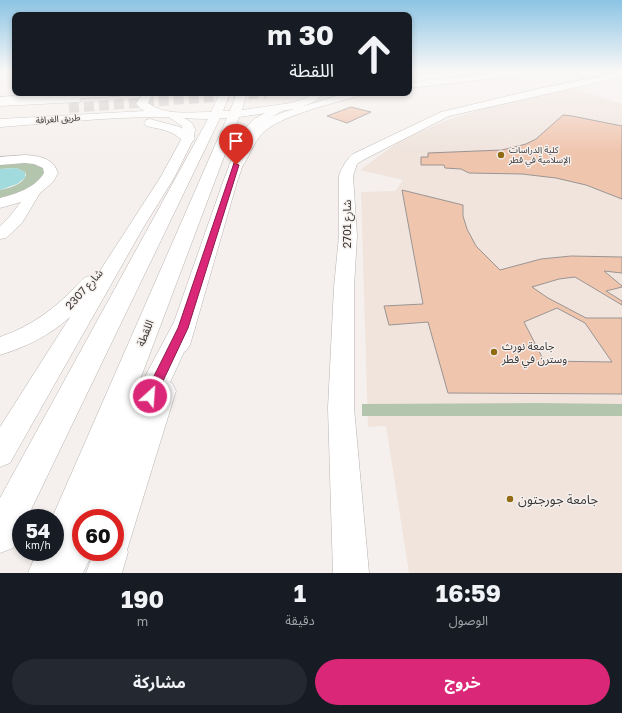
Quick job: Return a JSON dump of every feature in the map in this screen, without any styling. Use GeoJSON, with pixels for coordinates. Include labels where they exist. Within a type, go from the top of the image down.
{"type":"FeatureCollection","features":[{"type":"Feature","properties":{"kind":"main road"},"geometry":{"type":"LineString","coordinates":[[0,117],[71,104],[85,99]]}},
{"type":"Feature","properties":{"kind":"main road","name":"طريق الغرافة"},"geometry":{"type":"LineString","coordinates":[[0,113],[71,104],[94,99]]}},
{"type":"Feature","properties":{"kind":"main road"},"geometry":{"type":"LineString","coordinates":[[144,99],[142,104],[152,110],[167,115]]}},
{"type":"Feature","properties":{"kind":"main road"},"geometry":{"type":"LineString","coordinates":[[308,102],[314,99]]}},
{"type":"Feature","properties":{"kind":"main road","name":"طريق الغرافة"},"geometry":{"type":"LineString","coordinates":[[0,123],[133,114],[167,115],[229,104],[278,109],[321,99]]}},
{"type":"Feature","properties":{"kind":"main road"},"geometry":{"type":"LineString","coordinates":[[236,165],[256,132],[268,122],[276,118],[338,99]]}},
{"type":"Feature","properties":{"kind":"main road","name":"طريق الغرافة"},"geometry":{"type":"LineString","coordinates":[[0,100],[71,104]]}},
{"type":"Feature","properties":{"kind":"main road"},"geometry":{"type":"LineString","coordinates":[[0,103],[71,104]]}},
{"type":"Feature","properties":{"kind":"main road","name":"طريق الغرافة"},"geometry":{"type":"LineString","coordinates":[[0,108],[71,104]]}},
{"type":"Feature","properties":{"kind":"main road"},"geometry":{"type":"LineString","coordinates":[[0,535],[229,104]]}},
{"type":"Feature","properties":{"kind":"main road","name":"اللقطة"},"geometry":{"type":"LineString","coordinates":[[48,573],[229,104]]}},
{"type":"Feature","properties":{"kind":"main road"},"geometry":{"type":"LineString","coordinates":[[82,118],[118,118],[144,121],[176,130],[188,138]]}},
{"type":"Feature","properties":{"kind":"main road"},"geometry":{"type":"LineString","coordinates":[[94,509],[183,328]]}},
{"type":"Feature","properties":{"kind":"main road"},"geometry":{"type":"LineString","coordinates":[[62,573],[72,554]]}},
{"type":"Feature","properties":{"kind":"street","name":"شارع 2701"},"geometry":{"type":"LineString","coordinates":[[351,573],[341,408],[344,286],[348,236],[348,169],[352,162],[358,157],[455,110],[507,99]]}},
{"type":"Feature","properties":{"kind":"street"},"geometry":{"type":"LineString","coordinates":[[124,511],[245,139],[252,125],[278,109]]}},
{"type":"Feature","properties":{"kind":"street"},"geometry":{"type":"LineString","coordinates":[[0,453],[135,228],[167,178],[188,138],[190,128],[185,123],[167,115]]}},
{"type":"Feature","properties":{"kind":"street"},"geometry":{"type":"LineString","coordinates":[[0,161],[18,159],[34,160],[49,166],[51,169],[50,177],[35,190],[0,203]]}},
{"type":"Feature","properties":{"kind":"street"},"geometry":{"type":"LineString","coordinates":[[0,234],[7,230],[21,215],[35,190]]}},
{"type":"Feature","properties":{"kind":"street","name":"شارع 2307"},"geometry":{"type":"LineString","coordinates":[[0,346],[18,341],[46,326],[73,304],[135,228]]}},
{"type":"Feature","properties":{"kind":"street"},"geometry":{"type":"LineString","coordinates":[[104,573],[108,561]]}},
{"type":"Feature","properties":{"kind":"shaded area"},"geometry":{"type":"Polygon","coordinates":[[[519,99],[605,99],[622,104],[622,573],[409,573],[386,426],[368,427],[361,192],[395,191],[403,180],[360,170],[401,140],[447,120],[519,99]]]}},
{"type":"Feature","properties":{"kind":"green space"},"geometry":{"type":"Polygon","coordinates":[[[31,162],[45,168],[44,175],[40,180],[28,189],[0,198],[0,190],[19,184],[26,175],[25,172],[16,168],[0,169],[0,163],[31,162]]]}},
{"type":"Feature","properties":{"kind":"green space"},"geometry":{"type":"Polygon","coordinates":[[[362,404],[622,404],[622,416],[362,416],[362,404]]]}},
{"type":"Feature","properties":{"kind":"water"},"geometry":{"type":"Polygon","coordinates":[[[16,168],[25,172],[25,178],[17,184],[0,190],[0,169],[16,168]]]}},
{"type":"Feature","properties":{"kind":"building"},"geometry":{"type":"Polygon","coordinates":[[[351,107],[371,112],[347,123],[327,116],[351,107]]]}},
{"type":"Feature","properties":{"kind":"building"},"geometry":{"type":"Polygon","coordinates":[[[563,115],[622,126],[622,199],[586,185],[556,178],[522,174],[469,173],[461,169],[445,168],[444,165],[421,165],[421,157],[428,157],[428,153],[502,150],[526,144],[536,139],[563,115]]]}},
{"type":"Feature","properties":{"kind":"building"},"geometry":{"type":"Polygon","coordinates":[[[402,190],[463,205],[463,216],[467,229],[476,246],[500,270],[541,259],[571,256],[622,257],[622,273],[604,271],[622,286],[606,291],[622,301],[622,305],[575,277],[559,279],[532,287],[548,298],[586,318],[622,318],[622,394],[448,393],[428,322],[389,325],[384,306],[423,304],[402,190]],[[557,308],[524,322],[544,361],[612,362],[585,323],[557,308]]]}},
{"type":"Feature","properties":{"kind":"tunnel"},"geometry":{"type":"LineString","coordinates":[[69,108],[191,99]]}},
{"type":"Feature","properties":{"kind":"place","name":"كلية الدراسات الإسلامية في قطر"},"geometry":{"type":"Point","coordinates":[501,155]}},
{"type":"Feature","properties":{"kind":"place","name":"جامعة نورث وسترن في قطر"},"geometry":{"type":"Point","coordinates":[494,352]}},
{"type":"Feature","properties":{"kind":"place","name":"جامعة جورجتون"},"geometry":{"type":"Point","coordinates":[510,499]}},
{"type":"Feature","properties":{"kind":"route"},"geometry":{"type":"LineString","coordinates":[[150,396],[183,328],[236,165]]}}]}
